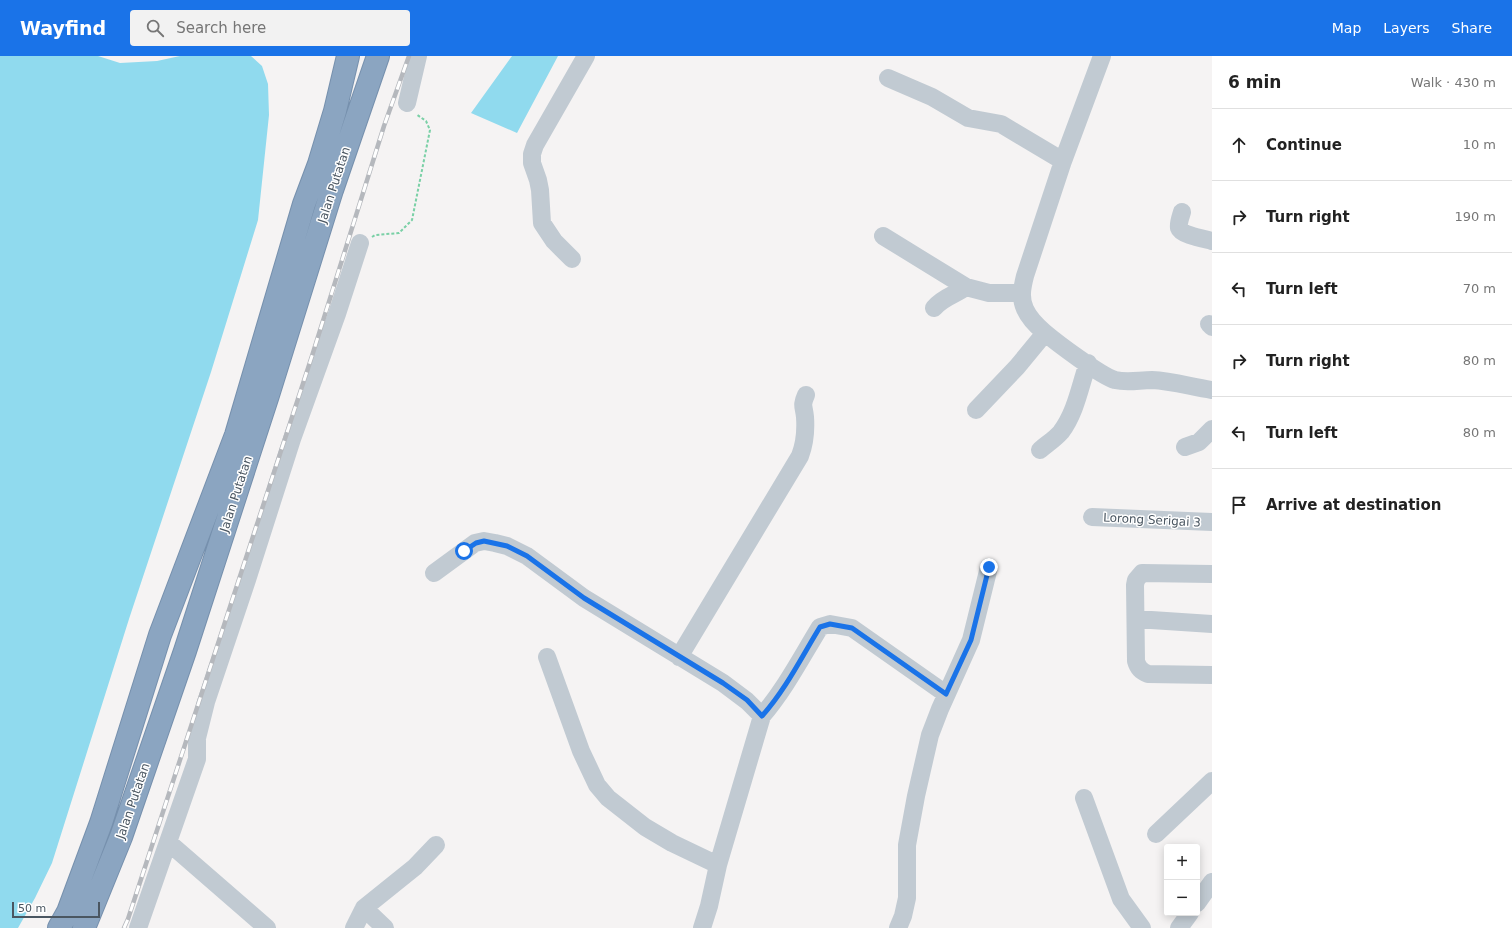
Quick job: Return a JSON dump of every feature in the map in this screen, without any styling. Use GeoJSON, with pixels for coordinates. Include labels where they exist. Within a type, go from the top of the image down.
{"type":"FeatureCollection","features":[{"type":"Feature","properties":{"kind":"highway","name":"Jalan Putatan"},"geometry":{"type":"LineString","coordinates":[[59,928],[68,912],[101,823],[160,635],[236,436],[304,204],[319,164],[335,111],[348,56]]}},
{"type":"Feature","properties":{"kind":"highway","name":"Jalan Putatan"},"geometry":{"type":"LineString","coordinates":[[84,928],[121,837],[185,651],[268,395],[332,190],[378,56]]}},
{"type":"Feature","properties":{"kind":"highway"},"geometry":{"type":"LineString","coordinates":[[304,204],[312,205],[322,203],[332,190]]}},
{"type":"Feature","properties":{"kind":"highway"},"geometry":{"type":"LineString","coordinates":[[236,436],[257,400],[261,396],[268,395]]}},
{"type":"Feature","properties":{"kind":"street"},"geometry":{"type":"LineString","coordinates":[[407,103],[418,56]]}},
{"type":"Feature","properties":{"kind":"street"},"geometry":{"type":"LineString","coordinates":[[572,259],[554,241],[542,223],[540,190],[532,163],[532,154],[535,145],[586,56]]}},
{"type":"Feature","properties":{"kind":"street"},"geometry":{"type":"LineString","coordinates":[[1102,56],[1063,161],[1025,276],[1021,293],[1026,311],[1032,321],[1045,333],[1114,379],[1125,382],[1150,380],[1163,381],[1212,390]]}},
{"type":"Feature","properties":{"kind":"street"},"geometry":{"type":"LineString","coordinates":[[888,78],[932,97],[968,118],[1001,124],[1063,161]]}},
{"type":"Feature","properties":{"kind":"street"},"geometry":{"type":"LineString","coordinates":[[1182,212],[1179,227],[1181,231],[1185,234],[1212,241]]}},
{"type":"Feature","properties":{"kind":"street"},"geometry":{"type":"LineString","coordinates":[[883,236],[966,287],[989,293],[1021,293]]}},
{"type":"Feature","properties":{"kind":"street"},"geometry":{"type":"LineString","coordinates":[[138,928],[197,759],[197,738],[206,702],[243,593],[292,439],[337,314],[360,243]]}},
{"type":"Feature","properties":{"kind":"street"},"geometry":{"type":"LineString","coordinates":[[934,308],[946,298],[966,287]]}},
{"type":"Feature","properties":{"kind":"street"},"geometry":{"type":"LineString","coordinates":[[976,410],[1017,367],[1045,333]]}},
{"type":"Feature","properties":{"kind":"street"},"geometry":{"type":"LineString","coordinates":[[1040,450],[1060,433],[1068,422],[1074,409],[1088,363]]}},
{"type":"Feature","properties":{"kind":"street"},"geometry":{"type":"LineString","coordinates":[[679,657],[800,456],[804,445],[805,416],[802,404],[806,395]]}},
{"type":"Feature","properties":{"kind":"street"},"geometry":{"type":"LineString","coordinates":[[1185,447],[1199,442],[1212,429]]}},
{"type":"Feature","properties":{"kind":"street","name":"Lorong Serigai 3"},"geometry":{"type":"LineString","coordinates":[[1092,517],[1212,522]]}},
{"type":"Feature","properties":{"kind":"street"},"geometry":{"type":"LineString","coordinates":[[434,573],[476,543],[484,541],[507,546],[527,556],[584,598],[723,683],[747,700],[762,716]]}},
{"type":"Feature","properties":{"kind":"street"},"geometry":{"type":"LineString","coordinates":[[898,928],[903,916],[907,898],[907,844],[930,735],[946,694],[971,640],[989,567]]}},
{"type":"Feature","properties":{"kind":"street"},"geometry":{"type":"LineString","coordinates":[[1212,574],[1142,573],[1136,580],[1135,585],[1136,661],[1142,671],[1148,674],[1212,675]]}},
{"type":"Feature","properties":{"kind":"street"},"geometry":{"type":"LineString","coordinates":[[1136,620],[1212,624]]}},
{"type":"Feature","properties":{"kind":"street"},"geometry":{"type":"LineString","coordinates":[[702,928],[709,906],[718,865],[762,716],[785,686],[820,627],[830,624],[852,628],[946,694]]}},
{"type":"Feature","properties":{"kind":"street"},"geometry":{"type":"LineString","coordinates":[[547,657],[581,751],[597,785],[608,798],[645,827],[672,843],[718,865]]}},
{"type":"Feature","properties":{"kind":"street"},"geometry":{"type":"LineString","coordinates":[[1156,834],[1212,781]]}},
{"type":"Feature","properties":{"kind":"street"},"geometry":{"type":"LineString","coordinates":[[1084,798],[1121,899],[1142,928]]}},
{"type":"Feature","properties":{"kind":"street"},"geometry":{"type":"LineString","coordinates":[[168,842],[268,928]]}},
{"type":"Feature","properties":{"kind":"street"},"geometry":{"type":"LineString","coordinates":[[354,928],[364,908],[415,867],[436,845]]}},
{"type":"Feature","properties":{"kind":"street"},"geometry":{"type":"LineString","coordinates":[[1200,899],[1212,882]]}},
{"type":"Feature","properties":{"kind":"street"},"geometry":{"type":"LineString","coordinates":[[364,908],[384,928]]}},
{"type":"Feature","properties":{"kind":"street"},"geometry":{"type":"LineString","coordinates":[[1179,928],[1188,916]]}},
{"type":"Feature","properties":{"kind":"path"},"geometry":{"type":"LineString","coordinates":[[360,243],[375,235],[399,233],[412,220],[430,130],[426,122],[413,112],[407,103]]}},
{"type":"Feature","properties":{"kind":"water"},"geometry":{"type":"Polygon","coordinates":[[[0,56],[98,56],[120,63],[157,61],[180,56],[251,56],[262,66],[268,84],[269,115],[258,220],[211,372],[129,619],[52,863],[18,928],[0,928],[0,56]]]}},
{"type":"Feature","properties":{"kind":"water"},"geometry":{"type":"Polygon","coordinates":[[[512,56],[558,56],[517,133],[471,113],[512,56]]]}},
{"type":"Feature","properties":{"kind":"railway"},"geometry":{"type":"LineString","coordinates":[[124,928],[312,356],[384,126],[409,56]]}},
{"type":"Feature","properties":{"kind":"route"},"geometry":{"type":"LineString","coordinates":[[464,551],[476,543],[484,541],[507,546],[527,556],[584,598],[723,683],[747,700],[762,716],[785,686],[820,627],[830,624],[837,624],[852,628],[946,694],[971,640],[989,567]]}}]}
